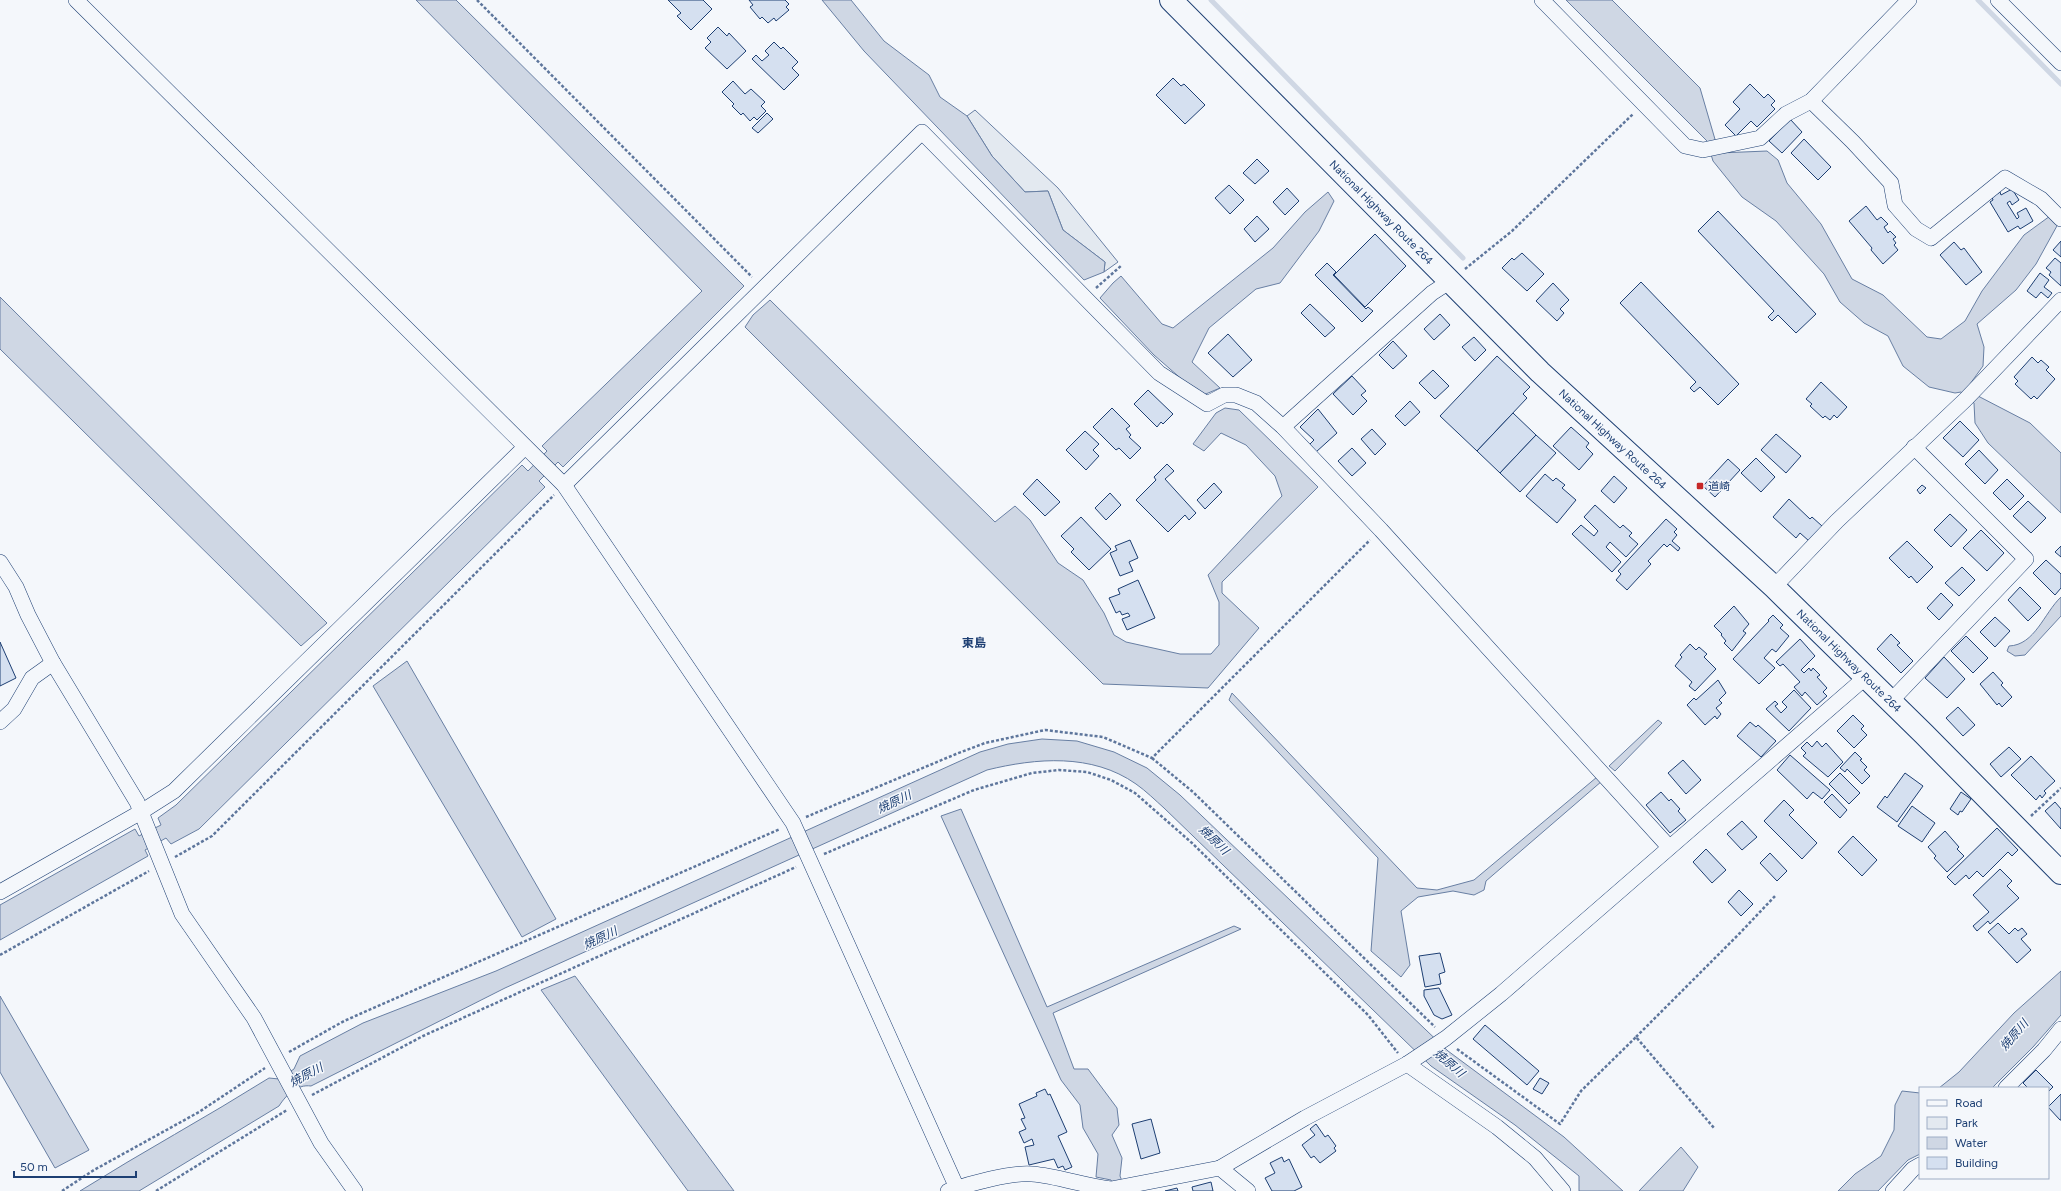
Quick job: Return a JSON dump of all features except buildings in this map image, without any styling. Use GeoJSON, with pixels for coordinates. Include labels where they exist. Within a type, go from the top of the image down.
{"type":"FeatureCollection","features":[{"type":"Feature","properties":{"kind":"highway","name":"National Highway Route 264"},"geometry":{"type":"LineString","coordinates":[[1170,0],[1540,372],[1774,587],[2061,873]]}},
{"type":"Feature","properties":{"kind":"street"},"geometry":{"type":"LineString","coordinates":[[76,0],[564,485],[793,823],[811,860],[952,1190],[1014,1175],[1032,1174],[1092,1187],[1111,1189],[1128,1187],[1220,1168],[1305,1118],[1407,1064],[1446,1038],[1501,994],[1866,677]]}},
{"type":"Feature","properties":{"kind":"street"},"geometry":{"type":"LineString","coordinates":[[1542,0],[1685,146],[1703,150],[1760,138],[1786,114],[1811,101],[1909,0]]}},
{"type":"Feature","properties":{"kind":"street"},"geometry":{"type":"LineString","coordinates":[[1998,0],[2061,63]]}},
{"type":"Feature","properties":{"kind":"street"},"geometry":{"type":"LineString","coordinates":[[1811,101],[1853,142],[1891,183],[1895,205],[1916,229],[1931,238],[2006,178],[2041,199],[2061,219]]}},
{"type":"Feature","properties":{"kind":"street"},"geometry":{"type":"LineString","coordinates":[[564,485],[762,288],[922,132],[1159,373],[1207,404],[1229,395],[1236,395],[1256,403],[1283,428],[1381,530],[1669,847]]}},
{"type":"Feature","properties":{"kind":"street"},"geometry":{"type":"LineString","coordinates":[[1283,428],[1432,293],[1449,282]]}},
{"type":"Feature","properties":{"kind":"street"},"geometry":{"type":"LineString","coordinates":[[1774,587],[1837,521],[1965,400],[2061,300]]}},
{"type":"Feature","properties":{"kind":"street"},"geometry":{"type":"LineString","coordinates":[[1890,701],[2026,559],[1914,447]]}},
{"type":"Feature","properties":{"kind":"street"},"geometry":{"type":"LineString","coordinates":[[0,892],[141,812],[174,791],[530,452]]}},
{"type":"Feature","properties":{"kind":"street"},"geometry":{"type":"LineString","coordinates":[[0,562],[16,587],[28,615],[53,663],[141,812],[182,914],[254,1018],[321,1143],[355,1191]]}},
{"type":"Feature","properties":{"kind":"street"},"geometry":{"type":"LineString","coordinates":[[0,722],[14,709],[32,678],[53,663]]}},
{"type":"Feature","properties":{"kind":"street"},"geometry":{"type":"LineString","coordinates":[[2007,1087],[2044,1050],[2061,1029]]}},
{"type":"Feature","properties":{"kind":"street"},"geometry":{"type":"LineString","coordinates":[[1407,1064],[1502,1131],[1535,1158],[1564,1191]]}},
{"type":"Feature","properties":{"kind":"street"},"geometry":{"type":"LineString","coordinates":[[1893,1191],[1913,1169],[1919,1166]]}},
{"type":"Feature","properties":{"kind":"street"},"geometry":{"type":"LineString","coordinates":[[1220,1168],[1248,1191]]}},
{"type":"Feature","properties":{"kind":"path"},"geometry":{"type":"LineString","coordinates":[[476,0],[762,288]]}},
{"type":"Feature","properties":{"kind":"path"},"geometry":{"type":"LineString","coordinates":[[1449,282],[1512,231],[1643,104]]}},
{"type":"Feature","properties":{"kind":"path"},"geometry":{"type":"LineString","coordinates":[[1085,298],[1122,265]]}},
{"type":"Feature","properties":{"kind":"path"},"geometry":{"type":"LineString","coordinates":[[0,955],[212,836],[564,485]]}},
{"type":"Feature","properties":{"kind":"path"},"geometry":{"type":"LineString","coordinates":[[1152,758],[1381,530]]}},
{"type":"Feature","properties":{"kind":"path"},"geometry":{"type":"LineString","coordinates":[[62,1191],[94,1170],[198,1112],[276,1060],[344,1022],[793,823],[956,754],[985,743],[1045,730],[1103,738],[1152,758],[1193,792],[1458,1051],[1560,1124],[1581,1091],[1740,933],[1776,895]]}},
{"type":"Feature","properties":{"kind":"path"},"geometry":{"type":"LineString","coordinates":[[156,1191],[300,1102],[423,1036],[811,860],[974,790],[1006,779],[1032,773],[1059,770],[1087,772],[1111,780],[1135,793],[1192,844],[1368,1015],[1407,1064]]}},
{"type":"Feature","properties":{"kind":"path"},"geometry":{"type":"LineString","coordinates":[[2028,820],[2061,788]]}},
{"type":"Feature","properties":{"kind":"path"},"geometry":{"type":"LineString","coordinates":[[1636,1037],[1714,1128]]}},
{"type":"Feature","properties":{"kind":"green space"},"geometry":{"type":"Polygon","coordinates":[[[975,110],[1058,188],[1118,262],[1104,272],[1105,262],[1063,230],[1048,191],[1025,192],[992,156],[967,116],[975,110]]]}},
{"type":"Feature","properties":{"kind":"water"},"geometry":{"type":"Polygon","coordinates":[[[416,0],[456,0],[744,286],[563,467],[558,462],[539,481],[545,487],[199,829],[171,844],[166,838],[145,850],[148,856],[0,940],[0,905],[135,829],[139,836],[161,825],[158,818],[176,805],[522,465],[528,471],[547,451],[542,446],[702,291],[416,0]]]}},
{"type":"Feature","properties":{"kind":"water"},"geometry":{"type":"Polygon","coordinates":[[[822,0],[851,0],[884,41],[929,75],[940,97],[967,116],[992,156],[1025,192],[1048,191],[1063,230],[1105,262],[1104,272],[1084,280],[864,51],[822,0]]]}},
{"type":"Feature","properties":{"kind":"water"},"geometry":{"type":"Polygon","coordinates":[[[1566,0],[1612,0],[1700,88],[1719,153],[1767,151],[1778,160],[1787,183],[1821,224],[1852,279],[1883,295],[1927,337],[1941,339],[1965,321],[1982,291],[2024,235],[2050,216],[2058,224],[2036,264],[2016,290],[1977,324],[1984,347],[1983,366],[1970,384],[1978,396],[2030,423],[2061,453],[2061,513],[1988,443],[1975,423],[1974,403],[1961,392],[1955,393],[1929,387],[1903,366],[1888,336],[1864,323],[1840,302],[1824,274],[1776,221],[1742,197],[1713,161],[1707,141],[1566,0]]]}},
{"type":"Feature","properties":{"kind":"water"},"geometry":{"type":"Polygon","coordinates":[[[1328,192],[1334,201],[1319,231],[1280,283],[1256,289],[1209,328],[1192,362],[1220,388],[1201,396],[1154,355],[1100,298],[1121,276],[1162,324],[1173,328],[1273,248],[1305,212],[1328,192]]]}},
{"type":"Feature","properties":{"kind":"water"},"geometry":{"type":"Polygon","coordinates":[[[0,297],[327,623],[301,646],[0,349],[0,297]]]}},
{"type":"Feature","properties":{"kind":"water"},"geometry":{"type":"Polygon","coordinates":[[[770,300],[995,522],[1015,506],[1030,520],[1058,563],[1083,580],[1104,613],[1114,635],[1126,642],[1180,654],[1211,654],[1219,645],[1219,602],[1208,575],[1282,496],[1275,476],[1246,445],[1221,433],[1204,451],[1193,444],[1216,413],[1225,408],[1239,410],[1318,487],[1222,582],[1222,593],[1259,628],[1208,688],[1103,684],[745,327],[753,315],[770,300]]]}},
{"type":"Feature","properties":{"kind":"water"},"geometry":{"type":"Polygon","coordinates":[[[2061,597],[2061,616],[2025,655],[2015,656],[2007,651],[2009,646],[2026,640],[2032,634],[2061,597]]]}},
{"type":"Feature","properties":{"kind":"water"},"geometry":{"type":"Polygon","coordinates":[[[407,661],[556,919],[522,937],[373,686],[407,661]]]}},
{"type":"Feature","properties":{"kind":"water"},"geometry":{"type":"Polygon","coordinates":[[[1232,693],[1417,888],[1437,890],[1474,880],[1597,777],[1602,781],[1486,881],[1484,890],[1474,895],[1453,891],[1418,897],[1401,911],[1410,965],[1401,977],[1371,951],[1378,858],[1229,700],[1232,693]]]}},
{"type":"Feature","properties":{"kind":"water"},"geometry":{"type":"Polygon","coordinates":[[[1658,720],[1662,723],[1615,771],[1609,766],[1658,720]]]}},
{"type":"Feature","properties":{"kind":"water","name":"焼原川"},"geometry":{"type":"Polygon","coordinates":[[[1042,739],[1077,741],[1114,752],[1147,768],[1180,795],[1448,1051],[1564,1137],[1623,1191],[1579,1191],[1579,1176],[1515,1125],[1431,1066],[1164,808],[1136,784],[1119,774],[1101,767],[1063,761],[1044,761],[987,770],[505,988],[311,1086],[301,1087],[292,1091],[279,1106],[139,1191],[80,1191],[269,1078],[279,1079],[294,1069],[300,1056],[363,1023],[496,971],[980,752],[1008,744],[1042,739]]]}},
{"type":"Feature","properties":{"kind":"water"},"geometry":{"type":"Polygon","coordinates":[[[961,809],[1047,1007],[1234,926],[1241,929],[1053,1013],[1074,1069],[1088,1069],[1117,1108],[1119,1125],[1112,1135],[1122,1158],[1120,1176],[1126,1191],[1115,1191],[1111,1180],[1096,1177],[1098,1154],[1083,1128],[1080,1105],[1061,1080],[941,816],[961,809]]]}},
{"type":"Feature","properties":{"kind":"water","name":"焼原川"},"geometry":{"type":"Polygon","coordinates":[[[2061,971],[2061,1015],[2033,1047],[1993,1087],[1940,1087],[1959,1072],[2014,1013],[2061,971]]]}},
{"type":"Feature","properties":{"kind":"water"},"geometry":{"type":"Polygon","coordinates":[[[575,976],[734,1191],[688,1191],[541,990],[575,976]]]}},
{"type":"Feature","properties":{"kind":"water"},"geometry":{"type":"Polygon","coordinates":[[[0,996],[89,1150],[55,1168],[0,1072],[0,996]]]}},
{"type":"Feature","properties":{"kind":"water"},"geometry":{"type":"Polygon","coordinates":[[[1902,1091],[1919,1093],[1919,1154],[1908,1160],[1878,1191],[1838,1191],[1855,1174],[1881,1156],[1894,1130],[1895,1105],[1902,1091]]]}},
{"type":"Feature","properties":{"kind":"water"},"geometry":{"type":"Polygon","coordinates":[[[1681,1147],[1698,1167],[1683,1191],[1639,1191],[1681,1147]]]}},
{"type":"Feature","properties":{"kind":"waterway"},"geometry":{"type":"LineString","coordinates":[[1211,0],[1463,258]]}},
{"type":"Feature","properties":{"kind":"waterway"},"geometry":{"type":"LineString","coordinates":[[1978,0],[2061,84]]}},
{"type":"Feature","properties":{"kind":"place","name":"道崎"},"geometry":{"type":"Point","coordinates":[1700,486]}},
{"type":"Feature","properties":{"kind":"district","name":"東島"},"geometry":{"type":"Point","coordinates":[974,643]}}]}
